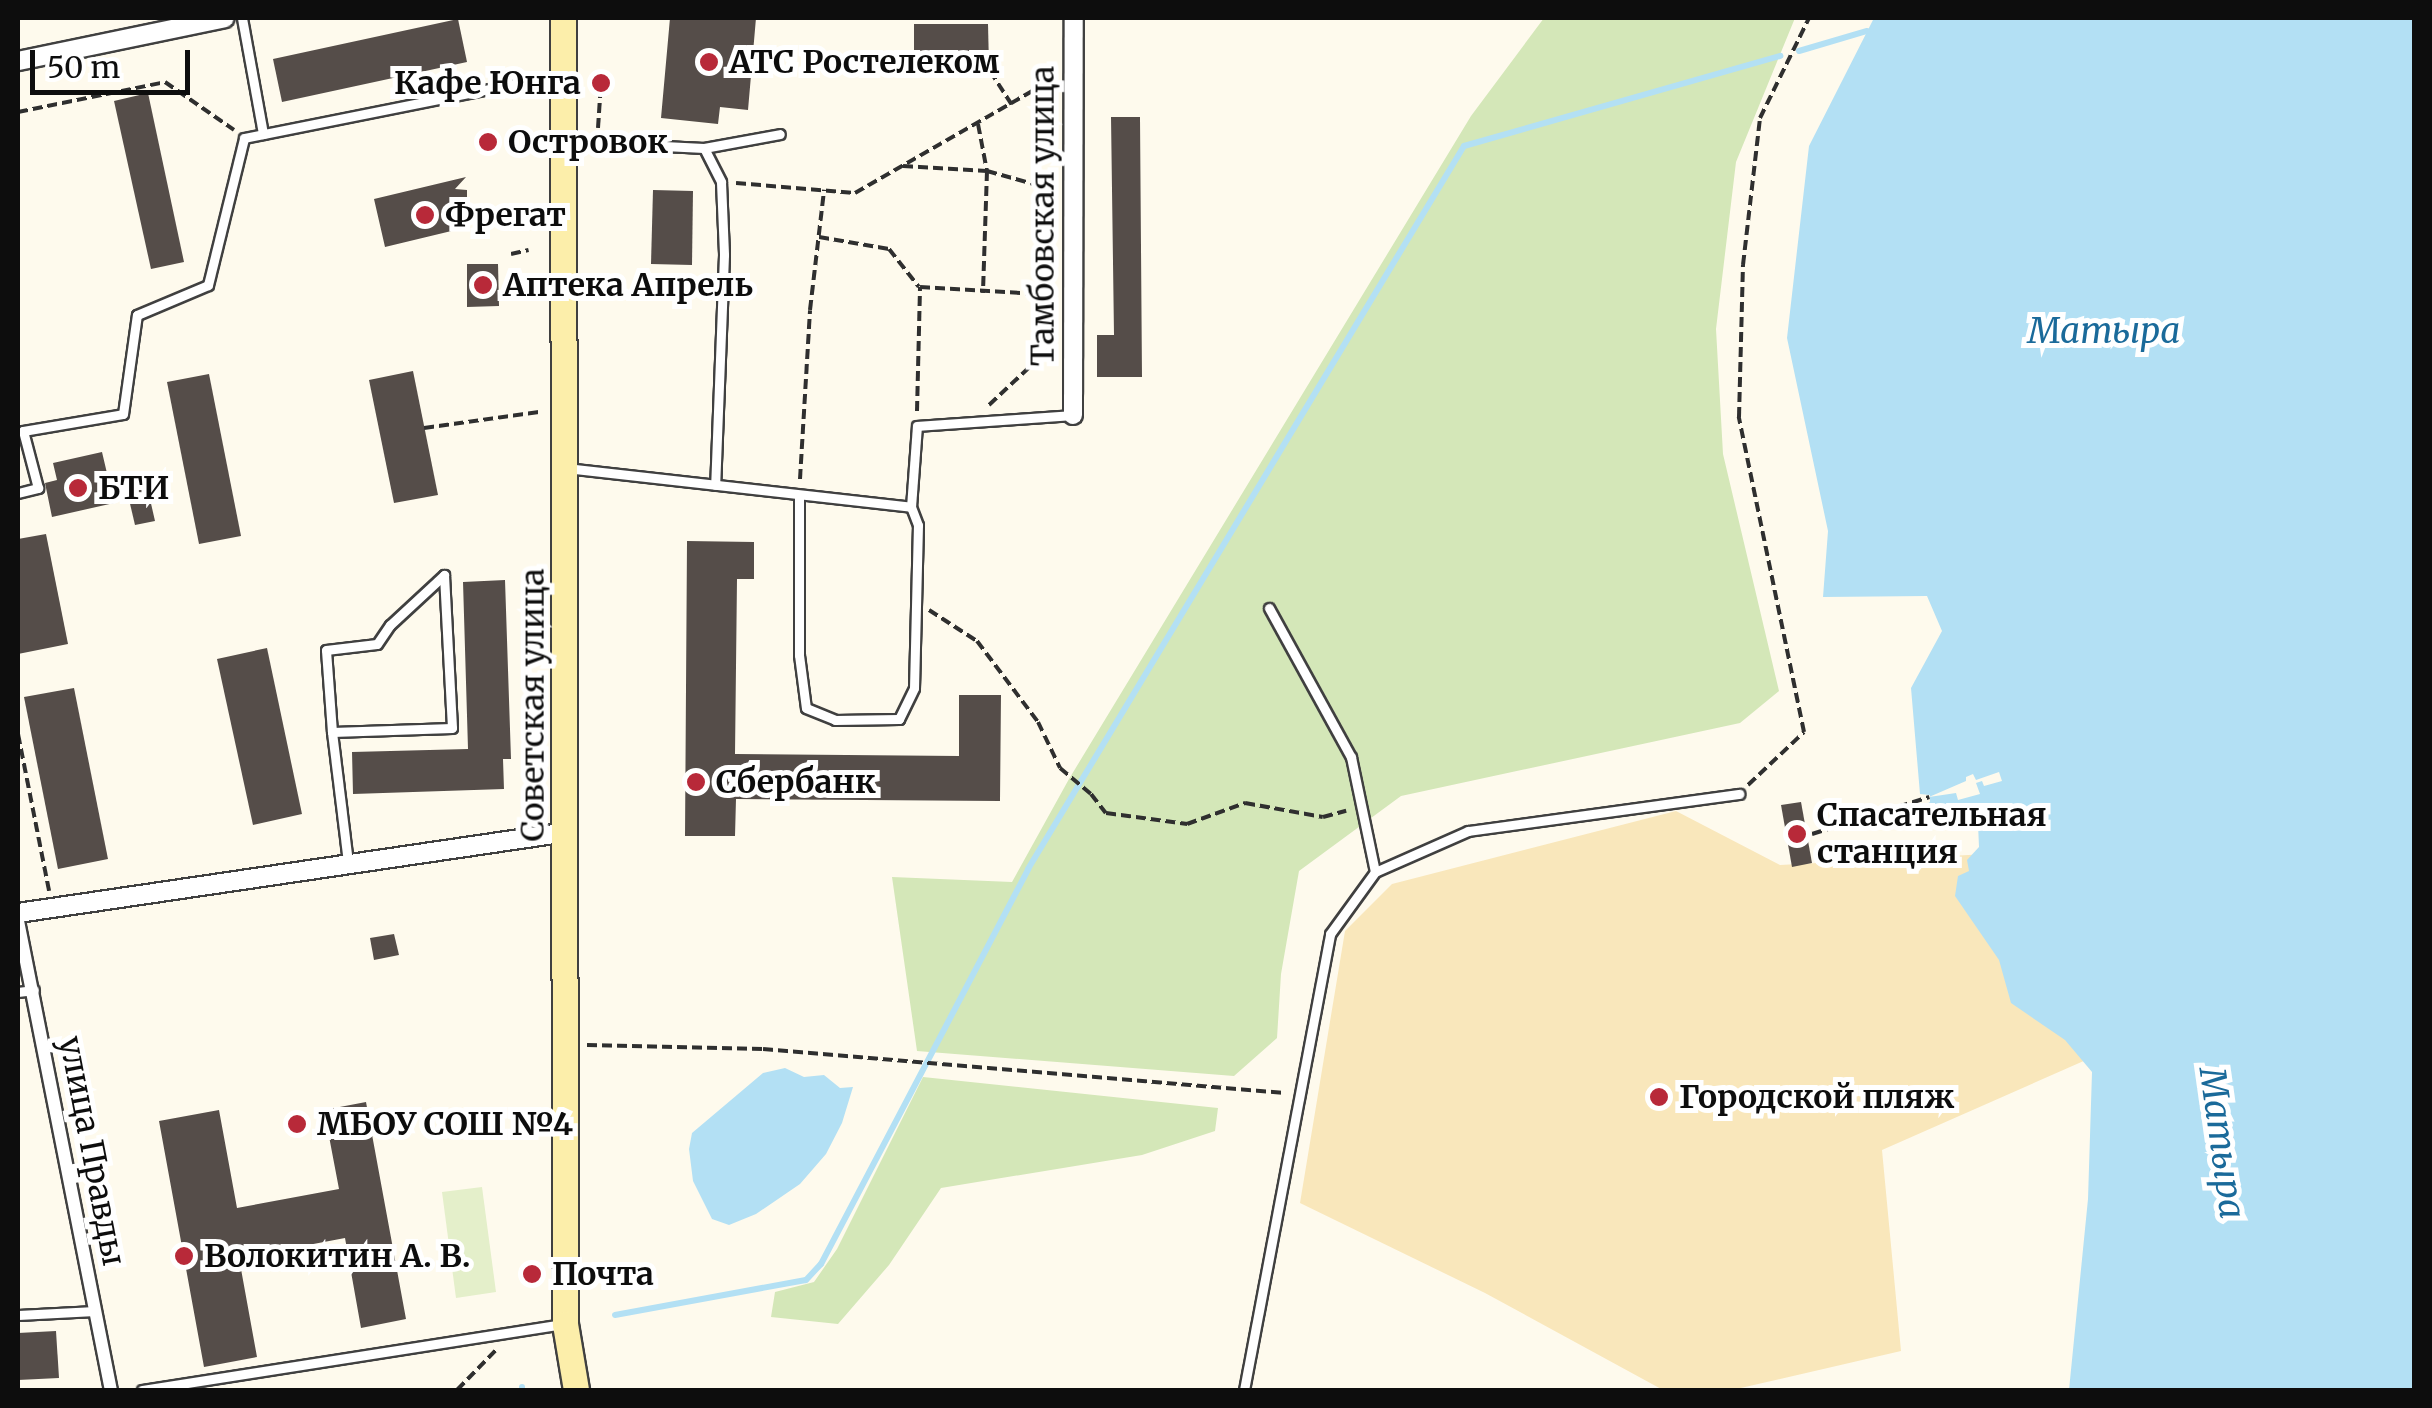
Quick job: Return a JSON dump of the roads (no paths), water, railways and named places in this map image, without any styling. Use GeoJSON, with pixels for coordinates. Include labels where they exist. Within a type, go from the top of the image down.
{"type":"FeatureCollection","features":[{"type":"Feature","properties":{"kind":"main road","name":"Советская улица"},"geometry":{"type":"LineString","coordinates":[[563,18],[566,1336],[576,1390]]}},
{"type":"Feature","properties":{"kind":"street"},"geometry":{"type":"LineString","coordinates":[[18,61],[226,18]]}},
{"type":"Feature","properties":{"kind":"street","name":"Тамбовская улица"},"geometry":{"type":"LineString","coordinates":[[1073,415],[1074,18]]}},
{"type":"Feature","properties":{"kind":"street"},"geometry":{"type":"LineString","coordinates":[[18,913],[567,832]]}},
{"type":"Feature","properties":{"kind":"street","name":"улица Правды"},"geometry":{"type":"LineString","coordinates":[[18,921],[111,1390]]}},
{"type":"Feature","properties":{"kind":"street"},"geometry":{"type":"LineString","coordinates":[[565,1390],[566,1336]]}},
{"type":"Feature","properties":{"kind":"lane"},"geometry":{"type":"LineString","coordinates":[[242,18],[263,134]]}},
{"type":"Feature","properties":{"kind":"lane"},"geometry":{"type":"LineString","coordinates":[[18,493],[38,488],[23,432],[123,414],[137,315],[208,285],[244,138],[530,81]]}},
{"type":"Feature","properties":{"kind":"lane"},"geometry":{"type":"LineString","coordinates":[[561,141],[704,148],[780,134]]}},
{"type":"Feature","properties":{"kind":"lane"},"geometry":{"type":"LineString","coordinates":[[704,148],[721,182],[724,255],[714,485]]}},
{"type":"Feature","properties":{"kind":"lane"},"geometry":{"type":"LineString","coordinates":[[799,495],[797,588],[806,708],[835,720],[899,718],[914,688],[918,524],[911,506],[917,426],[1073,415]]}},
{"type":"Feature","properties":{"kind":"lane"},"geometry":{"type":"LineString","coordinates":[[564,467],[911,506]]}},
{"type":"Feature","properties":{"kind":"lane"},"geometry":{"type":"LineString","coordinates":[[332,732],[452,728],[444,575],[390,624],[377,644],[326,650],[332,732],[348,864]]}},
{"type":"Feature","properties":{"kind":"lane"},"geometry":{"type":"LineString","coordinates":[[1269,608],[1351,756],[1375,872]]}},
{"type":"Feature","properties":{"kind":"lane"},"geometry":{"type":"LineString","coordinates":[[1244,1390],[1330,934],[1375,872],[1468,832],[1739,794]]}},
{"type":"Feature","properties":{"kind":"lane"},"geometry":{"type":"LineString","coordinates":[[18,992],[34,990]]}},
{"type":"Feature","properties":{"kind":"lane"},"geometry":{"type":"LineString","coordinates":[[18,1316],[95,1311]]}},
{"type":"Feature","properties":{"kind":"lane"},"geometry":{"type":"LineString","coordinates":[[142,1390],[517,1328],[566,1336]]}},
{"type":"Feature","properties":{"kind":"water","name":"Матыра"},"geometry":{"type":"Polygon","coordinates":[[[1874,18],[2414,18],[2414,1390],[2069,1390],[2088,1199],[2092,1072],[2065,1040],[2011,1003],[1999,960],[1955,896],[1958,876],[1969,871],[1967,860],[1979,847],[1978,824],[1962,818],[1938,825],[1914,821],[1915,811],[1930,802],[1930,795],[1920,794],[1911,688],[1942,631],[1927,596],[1823,597],[1828,531],[1787,338],[1809,146],[1874,18]]]}},
{"type":"Feature","properties":{"kind":"water"},"geometry":{"type":"Polygon","coordinates":[[[785,1068],[804,1077],[824,1075],[840,1088],[853,1087],[842,1123],[826,1154],[800,1184],[756,1214],[729,1225],[712,1219],[693,1181],[689,1149],[692,1133],[763,1073],[785,1068]]]}},
{"type":"Feature","properties":{"kind":"waterway"},"geometry":{"type":"LineString","coordinates":[[1799,51],[1867,31]]}},
{"type":"Feature","properties":{"kind":"waterway"},"geometry":{"type":"LineString","coordinates":[[615,1315],[806,1280],[821,1264],[1028,869],[1464,146],[1780,56]]}},
{"type":"Feature","properties":{"kind":"place","name":"АТС Ростелеком"},"geometry":{"type":"Point","coordinates":[709,62]}},
{"type":"Feature","properties":{"kind":"place","name":"Кафе Юнга"},"geometry":{"type":"Point","coordinates":[601,83]}},
{"type":"Feature","properties":{"kind":"place","name":"Островок"},"geometry":{"type":"Point","coordinates":[488,142]}},
{"type":"Feature","properties":{"kind":"place","name":"Фрегат"},"geometry":{"type":"Point","coordinates":[425,215]}},
{"type":"Feature","properties":{"kind":"place","name":"Аптека Апрель"},"geometry":{"type":"Point","coordinates":[483,285]}},
{"type":"Feature","properties":{"kind":"place","name":"БТИ"},"geometry":{"type":"Point","coordinates":[78,488]}},
{"type":"Feature","properties":{"kind":"place","name":"Сбербанк"},"geometry":{"type":"Point","coordinates":[696,782]}},
{"type":"Feature","properties":{"kind":"place","name":"Спасательная станция"},"geometry":{"type":"Point","coordinates":[1797,834]}},
{"type":"Feature","properties":{"kind":"place","name":"Городской пляж"},"geometry":{"type":"Point","coordinates":[1659,1097]}},
{"type":"Feature","properties":{"kind":"place","name":"МБОУ СОШ №4"},"geometry":{"type":"Point","coordinates":[297,1124]}},
{"type":"Feature","properties":{"kind":"place","name":"Волокитин А. В."},"geometry":{"type":"Point","coordinates":[184,1256]}},
{"type":"Feature","properties":{"kind":"place","name":"Почта"},"geometry":{"type":"Point","coordinates":[532,1274]}}]}
